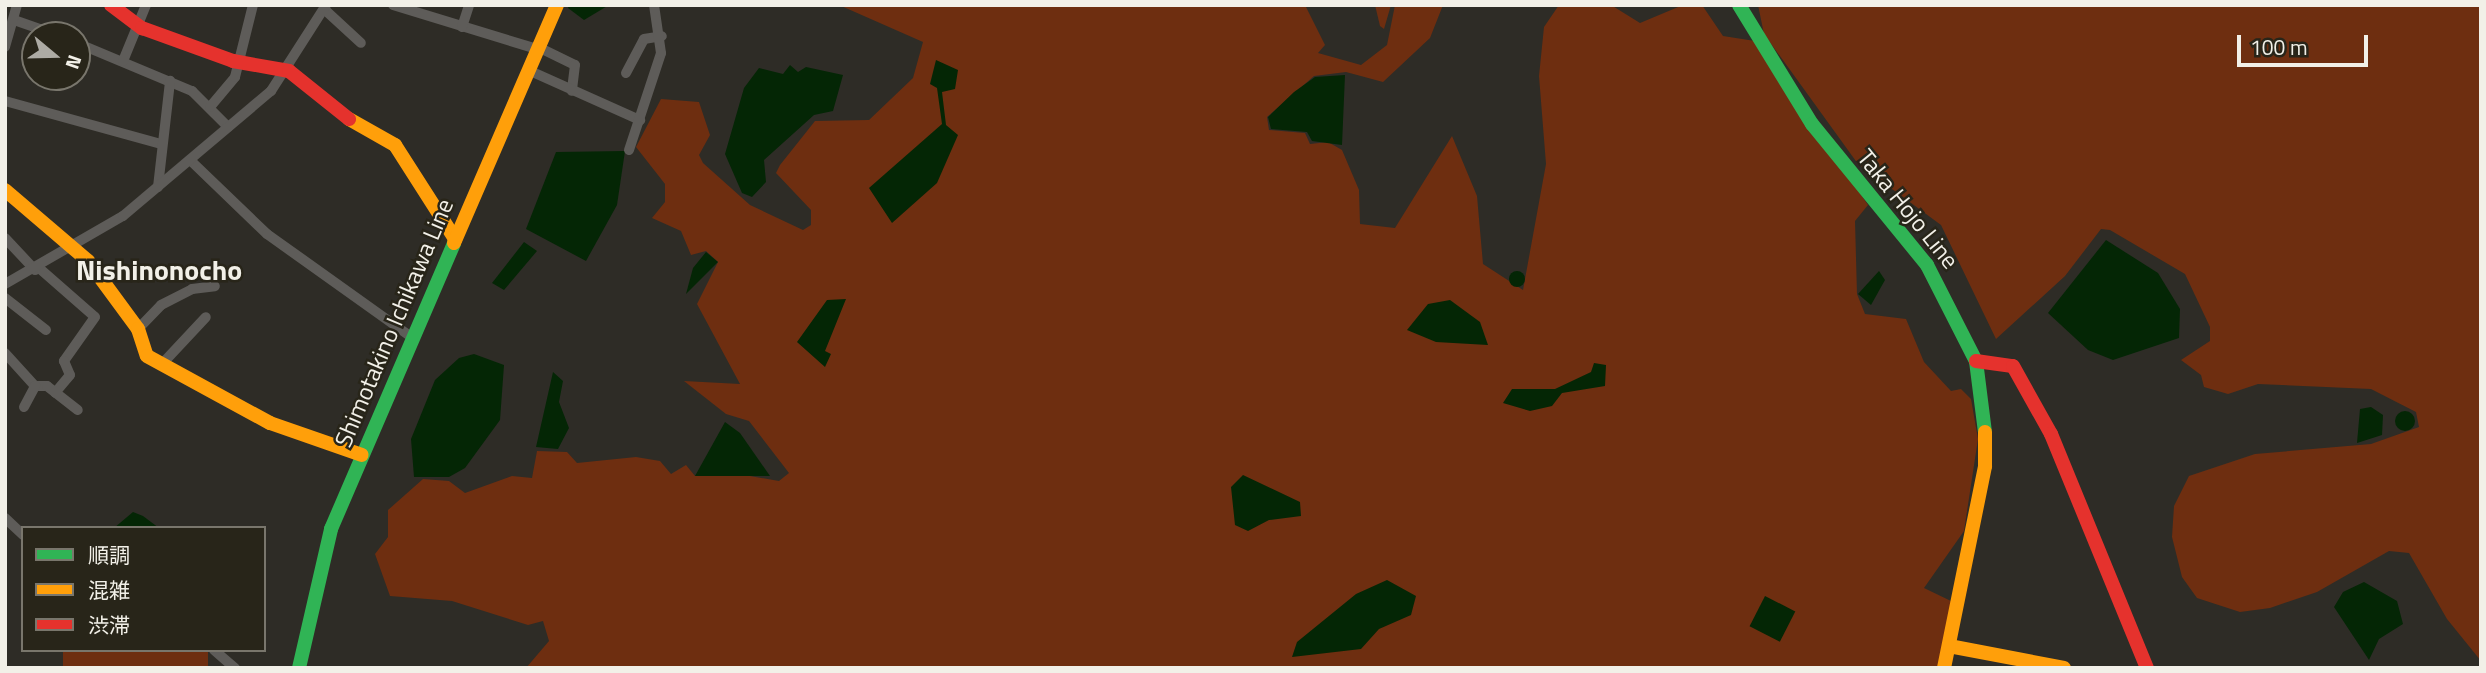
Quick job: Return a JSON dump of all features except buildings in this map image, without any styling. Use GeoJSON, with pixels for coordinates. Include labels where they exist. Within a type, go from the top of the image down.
{"type":"FeatureCollection","features":[{"type":"Feature","properties":{"kind":"main road"},"geometry":{"type":"LineString","coordinates":[[111,5],[137,25],[241,62],[289,71],[333,110],[395,145],[456,239]]}},
{"type":"Feature","properties":{"kind":"main road","name":"Shimotakino Ichikawa Line"},"geometry":{"type":"LineString","coordinates":[[299,668],[331,529],[557,5]]}},
{"type":"Feature","properties":{"kind":"main road","name":"Taka Hojo Line"},"geometry":{"type":"LineString","coordinates":[[1739,5],[1812,124],[1927,265],[1976,361],[1985,395],[1984,466],[1944,668]]}},
{"type":"Feature","properties":{"kind":"main road"},"geometry":{"type":"LineString","coordinates":[[5,190],[76,249],[138,329],[147,356],[270,423],[362,455]]}},
{"type":"Feature","properties":{"kind":"main road"},"geometry":{"type":"LineString","coordinates":[[1976,361],[2013,366],[2050,434],[2147,668]]}},
{"type":"Feature","properties":{"kind":"main road"},"geometry":{"type":"LineString","coordinates":[[1949,646],[2064,668]]}},
{"type":"Feature","properties":{"kind":"street"},"geometry":{"type":"LineString","coordinates":[[5,47],[17,5]]}},
{"type":"Feature","properties":{"kind":"street"},"geometry":{"type":"LineString","coordinates":[[123,61],[146,5]]}},
{"type":"Feature","properties":{"kind":"street"},"geometry":{"type":"LineString","coordinates":[[210,107],[241,62],[253,5]]}},
{"type":"Feature","properties":{"kind":"street"},"geometry":{"type":"LineString","coordinates":[[463,27],[469,5]]}},
{"type":"Feature","properties":{"kind":"street"},"geometry":{"type":"LineString","coordinates":[[629,150],[662,36],[654,5]]}},
{"type":"Feature","properties":{"kind":"street"},"geometry":{"type":"LineString","coordinates":[[398,6],[537,48],[575,65],[572,91]]}},
{"type":"Feature","properties":{"kind":"street"},"geometry":{"type":"LineString","coordinates":[[5,284],[76,249],[190,160],[289,71],[324,7],[361,43]]}},
{"type":"Feature","properties":{"kind":"street"},"geometry":{"type":"LineString","coordinates":[[14,20],[21,22]]}},
{"type":"Feature","properties":{"kind":"street"},"geometry":{"type":"LineString","coordinates":[[626,73],[644,38],[662,36]]}},
{"type":"Feature","properties":{"kind":"street"},"geometry":{"type":"LineString","coordinates":[[91,48],[170,81],[210,107],[228,127]]}},
{"type":"Feature","properties":{"kind":"street"},"geometry":{"type":"LineString","coordinates":[[528,71],[639,120]]}},
{"type":"Feature","properties":{"kind":"street"},"geometry":{"type":"LineString","coordinates":[[158,187],[158,143],[170,81]]}},
{"type":"Feature","properties":{"kind":"street"},"geometry":{"type":"LineString","coordinates":[[5,102],[158,143]]}},
{"type":"Feature","properties":{"kind":"street"},"geometry":{"type":"LineString","coordinates":[[190,160],[267,234],[413,338]]}},
{"type":"Feature","properties":{"kind":"street"},"geometry":{"type":"LineString","coordinates":[[5,238],[94,317],[64,361],[70,375],[55,393]]}},
{"type":"Feature","properties":{"kind":"street"},"geometry":{"type":"LineString","coordinates":[[138,329],[161,305],[192,289],[215,286]]}},
{"type":"Feature","properties":{"kind":"street"},"geometry":{"type":"LineString","coordinates":[[5,298],[46,330]]}},
{"type":"Feature","properties":{"kind":"street"},"geometry":{"type":"LineString","coordinates":[[162,364],[206,317]]}},
{"type":"Feature","properties":{"kind":"street"},"geometry":{"type":"LineString","coordinates":[[5,353],[36,386],[55,393],[78,410]]}},
{"type":"Feature","properties":{"kind":"street"},"geometry":{"type":"LineString","coordinates":[[24,407],[36,386]]}},
{"type":"Feature","properties":{"kind":"street"},"geometry":{"type":"LineString","coordinates":[[5,518],[21,533]]}},
{"type":"Feature","properties":{"kind":"street"},"geometry":{"type":"LineString","coordinates":[[216,652],[235,668]]}},
{"type":"Feature","properties":{"kind":"shaded area"},"geometry":{"type":"Polygon","coordinates":[[[569,5],[609,5],[584,20],[568,8],[569,5]]]}},
{"type":"Feature","properties":{"kind":"shaded area"},"geometry":{"type":"Polygon","coordinates":[[[839,5],[1305,5],[1325,45],[1318,53],[1361,65],[1387,45],[1395,5],[1443,5],[1430,38],[1383,82],[1346,72],[1314,76],[1267,117],[1269,130],[1305,133],[1310,144],[1328,142],[1342,150],[1359,190],[1360,224],[1395,228],[1452,136],[1477,196],[1483,264],[1523,290],[1546,164],[1539,76],[1544,27],[1559,5],[1611,5],[1640,23],[1683,5],[1702,5],[1723,36],[1755,41],[1868,205],[1855,221],[1857,294],[1865,314],[1906,319],[1924,362],[1951,391],[1961,389],[1971,399],[1978,439],[1964,531],[1924,588],[1951,601],[1940,668],[526,668],[549,641],[543,621],[528,625],[452,601],[390,596],[375,554],[388,537],[388,510],[423,479],[449,481],[465,493],[512,476],[532,478],[537,451],[567,452],[577,463],[636,457],[660,461],[671,474],[686,465],[695,476],[733,473],[779,481],[789,473],[749,421],[726,414],[684,381],[740,384],[697,304],[718,262],[706,251],[691,255],[681,231],[652,218],[665,202],[665,184],[636,147],[661,99],[699,102],[710,135],[699,155],[703,163],[750,205],[803,230],[811,225],[811,210],[776,173],[780,165],[815,121],[869,120],[913,78],[923,42],[839,5]]]}},
{"type":"Feature","properties":{"kind":"shaded area"},"geometry":{"type":"Polygon","coordinates":[[[1375,5],[1391,5],[1384,29],[1380,26],[1375,5]]]}},
{"type":"Feature","properties":{"kind":"shaded area"},"geometry":{"type":"Polygon","coordinates":[[[1758,5],[2481,5],[2481,661],[2447,619],[2409,553],[2389,551],[2317,592],[2270,608],[2240,612],[2197,598],[2182,577],[2172,537],[2174,506],[2189,476],[2255,454],[2371,444],[2419,427],[2416,412],[2371,389],[2258,384],[2228,394],[2204,387],[2201,375],[2181,360],[2210,341],[2210,327],[2185,274],[2110,230],[2101,229],[2065,276],[1996,339],[1941,225],[1858,164],[1764,34],[1758,5]]]}},
{"type":"Feature","properties":{"kind":"shaded area"},"geometry":{"type":"Polygon","coordinates":[[[936,60],[958,70],[955,89],[942,92],[946,125],[958,135],[937,183],[892,223],[869,188],[942,124],[937,88],[930,84],[936,60]]]}},
{"type":"Feature","properties":{"kind":"shaded area"},"geometry":{"type":"Polygon","coordinates":[[[790,65],[798,72],[806,67],[843,75],[833,111],[814,115],[764,160],[766,182],[752,197],[742,193],[725,154],[744,88],[759,68],[783,74],[790,65]]]}},
{"type":"Feature","properties":{"kind":"shaded area"},"geometry":{"type":"Polygon","coordinates":[[[1345,75],[1342,145],[1312,141],[1307,132],[1271,129],[1268,117],[1294,92],[1315,77],[1345,75]]]}},
{"type":"Feature","properties":{"kind":"shaded area"},"geometry":{"type":"Polygon","coordinates":[[[625,151],[617,205],[586,261],[526,229],[556,152],[625,151]]]}},
{"type":"Feature","properties":{"kind":"shaded area"},"geometry":{"type":"Polygon","coordinates":[[[2106,240],[2158,273],[2180,309],[2179,338],[2113,360],[2088,350],[2048,313],[2106,240]]]}},
{"type":"Feature","properties":{"kind":"shaded area"},"geometry":{"type":"Polygon","coordinates":[[[524,242],[537,251],[504,290],[492,283],[524,242]]]}},
{"type":"Feature","properties":{"kind":"shaded area"},"geometry":{"type":"Polygon","coordinates":[[[706,252],[718,262],[686,294],[693,268],[706,252]]]}},
{"type":"Feature","properties":{"kind":"shaded area"},"geometry":{"type":"Polygon","coordinates":[[[1517,271],[1523,273],[1523,285],[1517,287],[1511,285],[1509,279],[1511,273],[1517,271]]]}},
{"type":"Feature","properties":{"kind":"shaded area"},"geometry":{"type":"Polygon","coordinates":[[[1879,271],[1885,280],[1871,305],[1858,294],[1879,271]]]}},
{"type":"Feature","properties":{"kind":"shaded area"},"geometry":{"type":"Polygon","coordinates":[[[846,299],[825,351],[831,354],[825,367],[797,342],[827,300],[846,299]]]}},
{"type":"Feature","properties":{"kind":"shaded area"},"geometry":{"type":"Polygon","coordinates":[[[1450,300],[1480,322],[1488,345],[1436,342],[1407,330],[1428,304],[1450,300]]]}},
{"type":"Feature","properties":{"kind":"shaded area"},"geometry":{"type":"Polygon","coordinates":[[[474,354],[504,365],[500,420],[465,468],[449,477],[414,477],[411,439],[435,380],[459,358],[474,354]]]}},
{"type":"Feature","properties":{"kind":"shaded area"},"geometry":{"type":"Polygon","coordinates":[[[1594,363],[1606,365],[1605,386],[1562,393],[1552,406],[1530,411],[1503,403],[1512,389],[1555,389],[1591,372],[1594,363]]]}},
{"type":"Feature","properties":{"kind":"shaded area"},"geometry":{"type":"Polygon","coordinates":[[[553,372],[563,381],[559,402],[569,428],[558,449],[536,447],[553,372]]]}},
{"type":"Feature","properties":{"kind":"shaded area"},"geometry":{"type":"Polygon","coordinates":[[[2371,407],[2383,415],[2382,435],[2357,443],[2360,409],[2371,407]]]}},
{"type":"Feature","properties":{"kind":"shaded area"},"geometry":{"type":"Polygon","coordinates":[[[2405,411],[2412,414],[2415,421],[2412,428],[2405,431],[2398,428],[2395,421],[2398,414],[2405,411]]]}},
{"type":"Feature","properties":{"kind":"shaded area"},"geometry":{"type":"Polygon","coordinates":[[[725,422],[740,433],[770,476],[695,476],[725,422]]]}},
{"type":"Feature","properties":{"kind":"shaded area"},"geometry":{"type":"Polygon","coordinates":[[[1243,475],[1300,502],[1301,516],[1269,520],[1248,531],[1235,525],[1231,487],[1243,475]]]}},
{"type":"Feature","properties":{"kind":"shaded area"},"geometry":{"type":"Polygon","coordinates":[[[133,512],[156,526],[116,526],[133,512]]]}},
{"type":"Feature","properties":{"kind":"shaded area"},"geometry":{"type":"Polygon","coordinates":[[[1387,580],[1416,596],[1411,615],[1379,629],[1361,649],[1292,657],[1297,642],[1356,594],[1387,580]]]}},
{"type":"Feature","properties":{"kind":"shaded area"},"geometry":{"type":"Polygon","coordinates":[[[2364,582],[2397,601],[2403,624],[2379,639],[2369,660],[2334,607],[2343,592],[2364,582]]]}},
{"type":"Feature","properties":{"kind":"shaded area"},"geometry":{"type":"Polygon","coordinates":[[[1765,596],[1795,611],[1780,642],[1750,626],[1765,596]]]}},
{"type":"Feature","properties":{"kind":"shaded area"},"geometry":{"type":"Polygon","coordinates":[[[63,652],[208,652],[208,668],[63,668],[63,652]]]}},
{"type":"Feature","properties":{"kind":"traffic: fast"},"geometry":{"type":"LineString","coordinates":[[1739,5],[1812,124],[1927,265],[1976,361],[1985,432]]}},
{"type":"Feature","properties":{"kind":"traffic: fast"},"geometry":{"type":"LineString","coordinates":[[299,668],[331,529],[454,243]]}},
{"type":"Feature","properties":{"kind":"traffic: slow"},"geometry":{"type":"LineString","coordinates":[[454,243],[557,5]]}},
{"type":"Feature","properties":{"kind":"traffic: slow"},"geometry":{"type":"LineString","coordinates":[[349,119],[395,145],[455,239]]}},
{"type":"Feature","properties":{"kind":"traffic: slow"},"geometry":{"type":"LineString","coordinates":[[5,190],[88,261],[138,329],[147,356],[270,423],[362,455]]}},
{"type":"Feature","properties":{"kind":"traffic: slow"},"geometry":{"type":"LineString","coordinates":[[1944,668],[1985,466],[1985,432]]}},
{"type":"Feature","properties":{"kind":"traffic: slow"},"geometry":{"type":"LineString","coordinates":[[1949,646],[2064,668]]}},
{"type":"Feature","properties":{"kind":"traffic: jam"},"geometry":{"type":"LineString","coordinates":[[111,5],[142,28],[233,61],[289,71],[349,119]]}},
{"type":"Feature","properties":{"kind":"traffic: jam"},"geometry":{"type":"LineString","coordinates":[[1976,361],[2013,366],[2051,434],[2147,668]]}},
{"type":"Feature","properties":{"kind":"district","name":"Nishinonocho"},"geometry":{"type":"Point","coordinates":[159,270]}}]}
